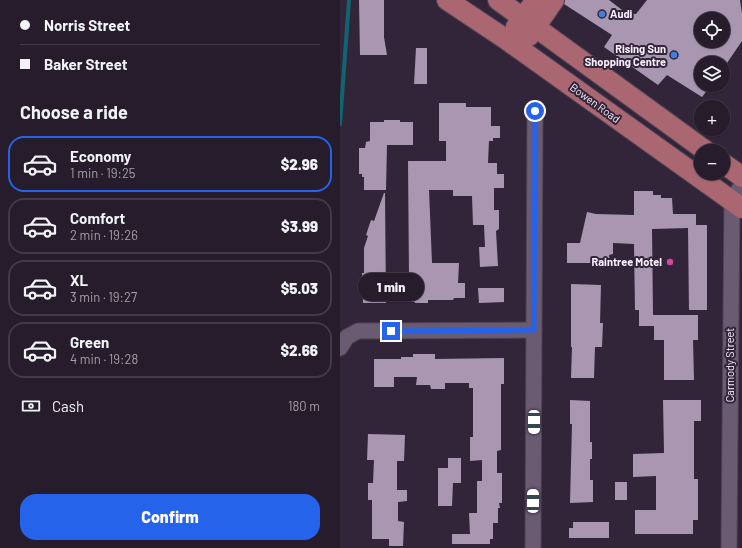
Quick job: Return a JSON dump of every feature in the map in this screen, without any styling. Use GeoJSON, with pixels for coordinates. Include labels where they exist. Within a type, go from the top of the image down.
{"type":"FeatureCollection","features":[{"type":"Feature","properties":{"kind":"main road","name":"Bowen Road"},"geometry":{"type":"LineString","coordinates":[[447,0],[739,198]]}},
{"type":"Feature","properties":{"kind":"main road"},"geometry":{"type":"LineString","coordinates":[[498,0],[696,144]]}},
{"type":"Feature","properties":{"kind":"main road"},"geometry":{"type":"LineString","coordinates":[[529,22],[536,0]]}},
{"type":"Feature","properties":{"kind":"main road"},"geometry":{"type":"LineString","coordinates":[[513,44],[529,22],[554,0]]}},
{"type":"Feature","properties":{"kind":"main road"},"geometry":{"type":"LineString","coordinates":[[730,168],[742,177]]}},
{"type":"Feature","properties":{"kind":"street"},"geometry":{"type":"LineString","coordinates":[[533,548],[535,111]]}},
{"type":"Feature","properties":{"kind":"street","name":"Carmody Street"},"geometry":{"type":"LineString","coordinates":[[729,548],[739,198]]}},
{"type":"Feature","properties":{"kind":"street"},"geometry":{"type":"LineString","coordinates":[[343,343],[358,331],[534,330]]}},
{"type":"Feature","properties":{"kind":"building"},"geometry":{"type":"Polygon","coordinates":[[[359,0],[384,0],[384,37],[387,55],[360,55],[359,0]]]}},
{"type":"Feature","properties":{"kind":"building","name":"Rising Sun Shopping Centre"},"geometry":{"type":"Polygon","coordinates":[[[565,0],[609,0],[626,13],[636,14],[647,0],[740,0],[742,13],[742,41],[730,59],[730,56],[694,56],[694,92],[667,75],[658,85],[604,47],[612,35],[564,4],[565,0]]]}},
{"type":"Feature","properties":{"kind":"building"},"geometry":{"type":"Polygon","coordinates":[[[416,48],[427,48],[427,84],[414,84],[416,48]]]}},
{"type":"Feature","properties":{"kind":"building","name":"Rising Sun Shopping Centre"},"geometry":{"type":"Polygon","coordinates":[[[694,92],[706,92],[702,97],[694,92]]]}},
{"type":"Feature","properties":{"kind":"building"},"geometry":{"type":"Polygon","coordinates":[[[439,103],[466,103],[466,107],[491,107],[491,126],[500,126],[500,138],[493,138],[493,141],[489,141],[488,163],[497,163],[497,174],[504,174],[504,188],[494,188],[494,210],[499,210],[499,229],[496,231],[498,266],[480,267],[479,247],[485,247],[484,225],[473,225],[472,196],[453,196],[453,190],[429,190],[432,263],[459,263],[458,283],[465,283],[465,298],[454,298],[453,300],[428,300],[428,303],[415,303],[406,301],[407,276],[409,276],[408,161],[446,161],[446,141],[439,141],[439,103]]]}},
{"type":"Feature","properties":{"kind":"building"},"geometry":{"type":"Polygon","coordinates":[[[384,120],[413,122],[413,145],[387,145],[386,190],[364,190],[364,177],[362,177],[362,174],[359,174],[359,148],[365,148],[366,142],[370,141],[370,122],[384,122],[384,120]]]}},
{"type":"Feature","properties":{"kind":"building"},"geometry":{"type":"Polygon","coordinates":[[[634,191],[653,191],[653,195],[661,195],[661,198],[672,198],[673,214],[696,214],[696,225],[707,225],[707,310],[689,310],[688,228],[652,229],[653,315],[698,315],[698,340],[693,340],[694,380],[664,380],[664,340],[654,340],[654,326],[639,326],[639,310],[635,310],[634,244],[613,243],[613,254],[609,255],[610,263],[567,263],[567,243],[580,243],[587,212],[596,214],[634,215],[634,191]]]}},
{"type":"Feature","properties":{"kind":"building"},"geometry":{"type":"Polygon","coordinates":[[[384,193],[386,303],[363,303],[362,273],[364,273],[364,248],[368,236],[366,235],[371,220],[374,221],[384,193]]]}},
{"type":"Feature","properties":{"kind":"building"},"geometry":{"type":"Polygon","coordinates":[[[571,284],[601,285],[600,323],[603,323],[602,347],[595,347],[594,378],[571,378],[571,284]]]}},
{"type":"Feature","properties":{"kind":"building"},"geometry":{"type":"Polygon","coordinates":[[[478,288],[504,288],[504,302],[479,303],[478,288]]]}},
{"type":"Feature","properties":{"kind":"building"},"geometry":{"type":"Polygon","coordinates":[[[413,354],[435,354],[435,359],[504,358],[504,384],[501,384],[501,450],[497,451],[497,473],[502,473],[502,503],[499,503],[500,508],[498,508],[498,523],[493,523],[493,539],[490,539],[490,544],[452,544],[452,534],[470,534],[469,513],[477,513],[477,481],[482,481],[482,460],[470,461],[470,437],[473,437],[473,388],[469,388],[469,383],[445,383],[445,389],[431,389],[430,385],[416,385],[417,377],[394,377],[394,387],[374,387],[374,359],[401,359],[401,357],[413,357],[413,354]]]}},
{"type":"Feature","properties":{"kind":"building"},"geometry":{"type":"Polygon","coordinates":[[[570,400],[590,401],[590,442],[592,442],[592,459],[590,459],[590,480],[593,480],[593,502],[570,503],[572,424],[570,424],[570,400]]]}},
{"type":"Feature","properties":{"kind":"building"},"geometry":{"type":"Polygon","coordinates":[[[663,400],[701,400],[701,421],[694,421],[694,479],[698,479],[698,520],[693,520],[693,534],[635,534],[635,510],[656,510],[656,476],[633,477],[633,454],[664,453],[663,400]]]}},
{"type":"Feature","properties":{"kind":"building"},"geometry":{"type":"Polygon","coordinates":[[[368,434],[405,435],[404,461],[397,461],[397,490],[407,490],[407,501],[398,502],[398,521],[404,522],[403,546],[389,546],[389,539],[372,539],[372,500],[368,500],[368,483],[373,483],[374,460],[367,460],[368,434]]]}},
{"type":"Feature","properties":{"kind":"building"},"geometry":{"type":"Polygon","coordinates":[[[448,458],[461,458],[461,483],[453,483],[452,506],[438,506],[438,468],[448,468],[448,458]]]}},
{"type":"Feature","properties":{"kind":"building"},"geometry":{"type":"Polygon","coordinates":[[[615,482],[627,482],[627,500],[615,500],[615,482]]]}},
{"type":"Feature","properties":{"kind":"building"},"geometry":{"type":"Polygon","coordinates":[[[573,522],[609,522],[609,538],[569,538],[569,528],[573,528],[573,522]]]}},
{"type":"Feature","properties":{"kind":"waterway"},"geometry":{"type":"LineString","coordinates":[[340,124],[349,0]]}},
{"type":"Feature","properties":{"kind":"place","name":"Audi"},"geometry":{"type":"Point","coordinates":[602,14]}},
{"type":"Feature","properties":{"kind":"place","name":"Rising Sun Shopping Centre"},"geometry":{"type":"Point","coordinates":[674,55]}},
{"type":"Feature","properties":{"kind":"place","name":"Raintree Motel"},"geometry":{"type":"Point","coordinates":[670,262]}},
{"type":"Feature","properties":{"kind":"route"},"geometry":{"type":"LineString","coordinates":[[391,331],[534,330],[535,111]]}}]}
